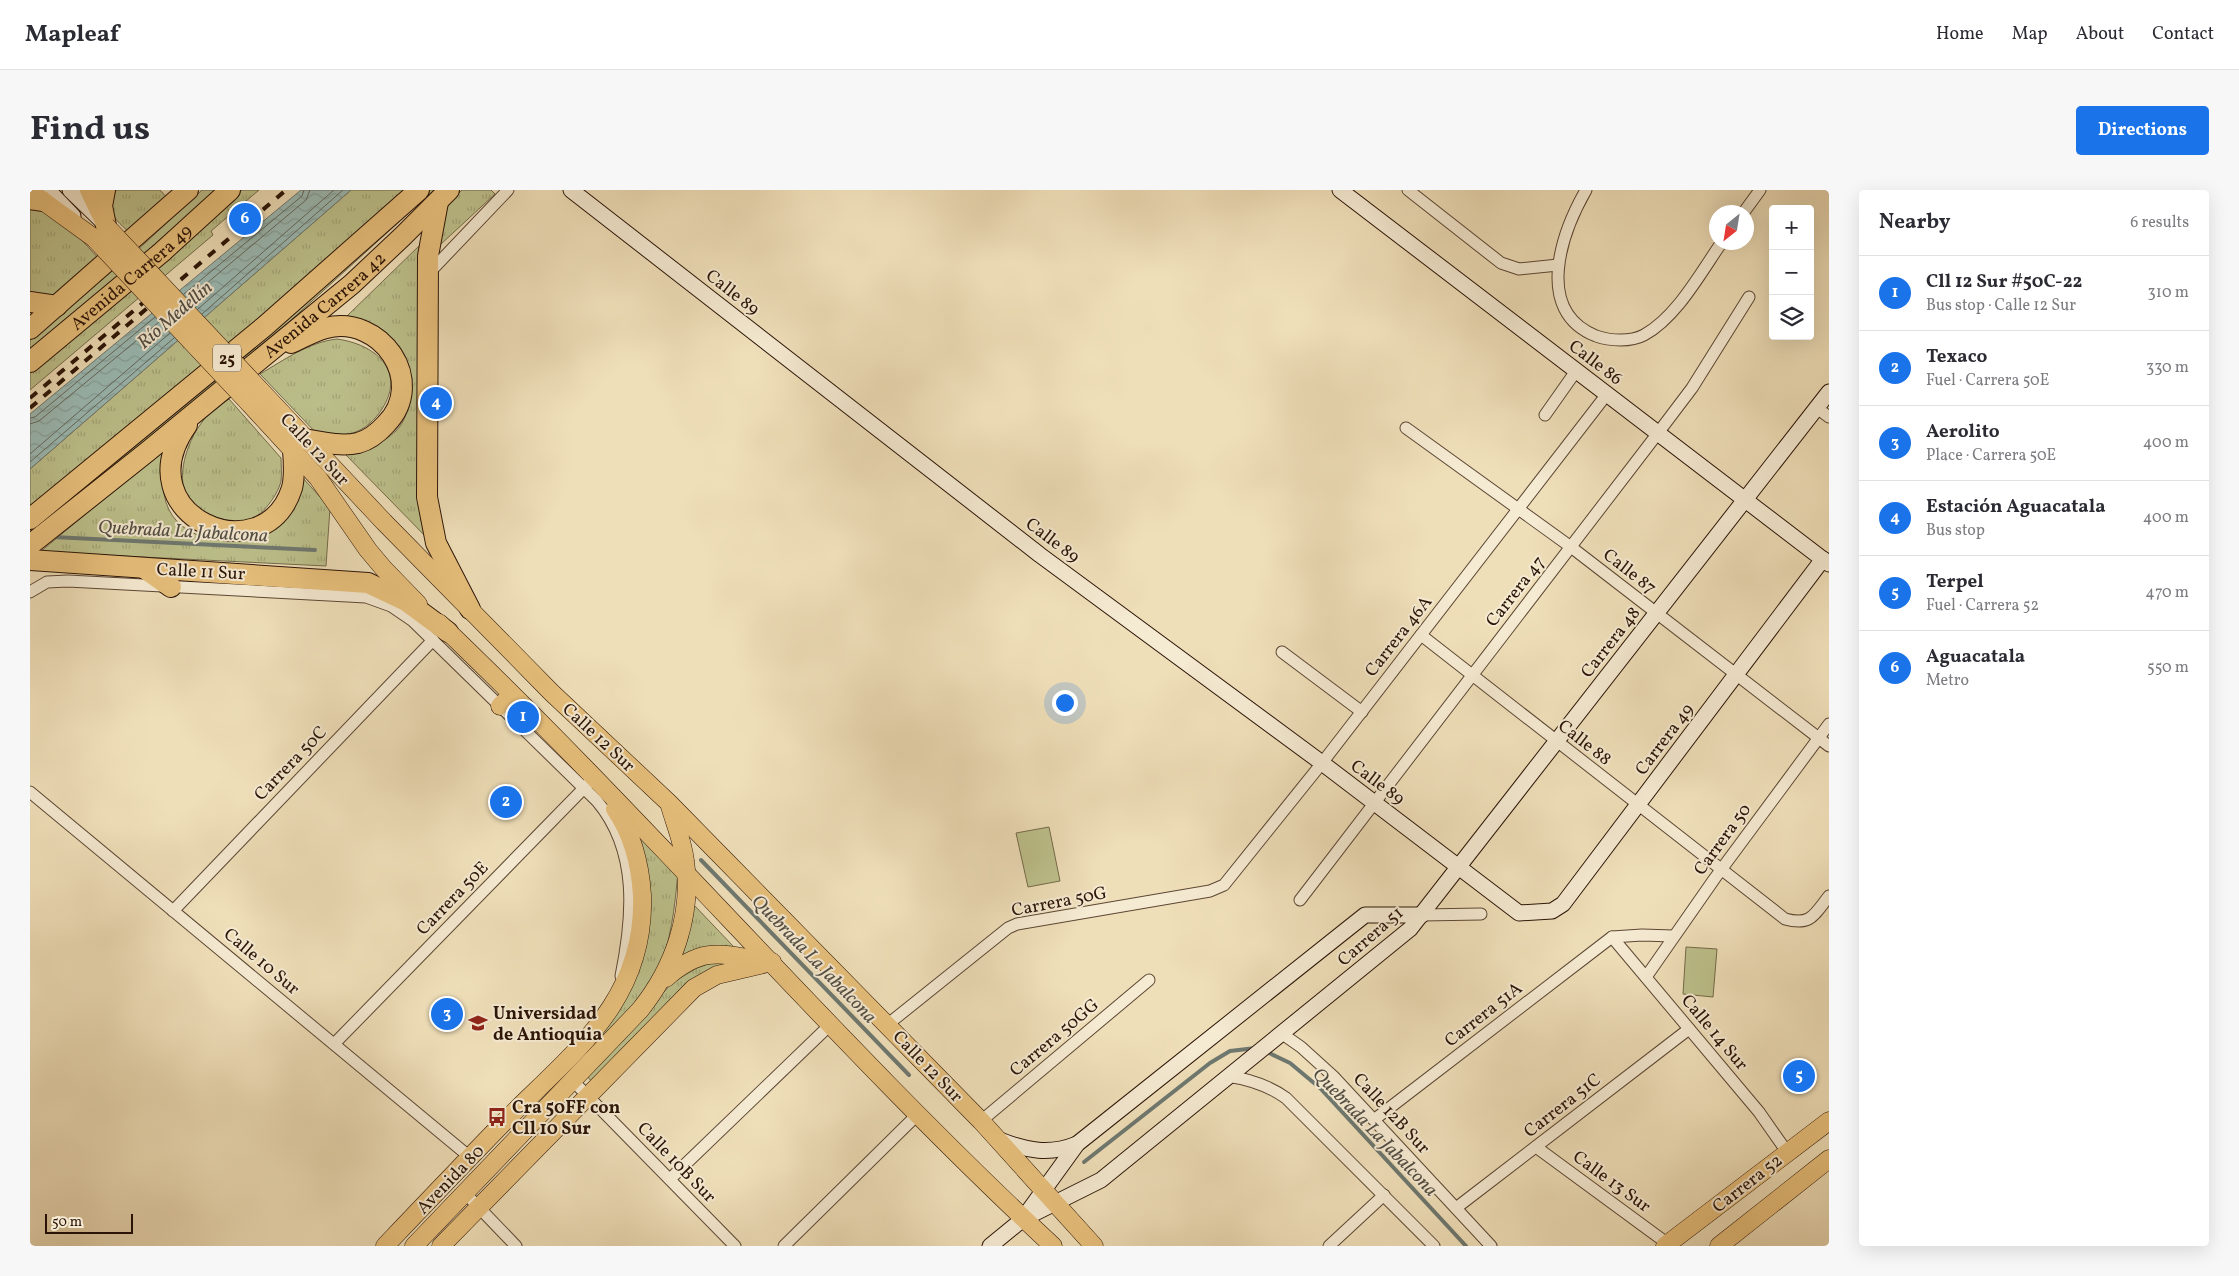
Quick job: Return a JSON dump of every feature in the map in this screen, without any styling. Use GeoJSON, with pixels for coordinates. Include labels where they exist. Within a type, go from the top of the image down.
{"type":"FeatureCollection","features":[{"type":"Feature","properties":{"kind":"highway"},"geometry":{"type":"LineString","coordinates":[[100,232],[105,190]]}},
{"type":"Feature","properties":{"kind":"highway","name":"Avenida Carrera 49"},"geometry":{"type":"LineString","coordinates":[[30,329],[57,306],[171,197],[188,190]]}},
{"type":"Feature","properties":{"kind":"highway","name":"Avenida Carrera 49"},"geometry":{"type":"LineString","coordinates":[[30,362],[162,252],[230,190]]}},
{"type":"Feature","properties":{"kind":"highway","name":"Avenida Carrera 42"},"geometry":{"type":"LineString","coordinates":[[30,519],[265,326],[419,190]]}},
{"type":"Feature","properties":{"kind":"highway"},"geometry":{"type":"LineString","coordinates":[[443,195],[430,238],[428,274],[428,508],[439,552],[470,610]]}},
{"type":"Feature","properties":{"kind":"highway","name":"Avenida Carrera 42"},"geometry":{"type":"LineString","coordinates":[[30,545],[375,264],[443,195]]}},
{"type":"Feature","properties":{"kind":"highway"},"geometry":{"type":"LineString","coordinates":[[30,302],[57,306]]}},
{"type":"Feature","properties":{"kind":"highway"},"geometry":{"type":"LineString","coordinates":[[204,405],[175,445],[171,462],[172,484],[180,503],[190,516],[204,525],[220,530],[242,531],[260,525],[277,514],[286,502],[292,487],[298,445],[357,443],[372,437],[392,418],[401,400],[404,383],[398,362],[376,338],[359,331],[342,326],[327,328],[266,354]]}},
{"type":"Feature","properties":{"kind":"highway"},"geometry":{"type":"LineString","coordinates":[[30,560],[368,583],[406,601],[441,636]]}},
{"type":"Feature","properties":{"kind":"highway"},"geometry":{"type":"LineString","coordinates":[[144,568],[171,587]]}},
{"type":"Feature","properties":{"kind":"main road","name":"Calle 12 Sur"},"geometry":{"type":"LineString","coordinates":[[89,190],[100,232]]}},
{"type":"Feature","properties":{"kind":"main road","name":"Calle 12 Sur"},"geometry":{"type":"LineString","coordinates":[[38,195],[100,232],[255,396],[298,445],[470,610],[552,693],[669,803],[1000,1140],[1094,1246]]}},
{"type":"Feature","properties":{"kind":"main road","name":"Calle 12 Sur"},"geometry":{"type":"LineString","coordinates":[[298,445],[318,478],[384,569],[441,636],[589,783],[687,873],[918,1114],[1052,1246]]}},
{"type":"Feature","properties":{"kind":"main road","name":"Avenida 80"},"geometry":{"type":"LineString","coordinates":[[385,1246],[583,1043],[615,1002],[633,964],[638,946],[642,907],[641,878],[630,835],[589,783]]}},
{"type":"Feature","properties":{"kind":"main road","name":"Avenida 80"},"geometry":{"type":"LineString","coordinates":[[414,1246],[466,1194],[640,1010],[660,984],[673,958],[686,905],[687,873],[682,847],[669,803]]}},
{"type":"Feature","properties":{"kind":"main road"},"geometry":{"type":"LineString","coordinates":[[660,984],[690,960],[705,955],[722,954],[772,962]]}},
{"type":"Feature","properties":{"kind":"main road"},"geometry":{"type":"LineString","coordinates":[[441,1246],[694,988],[717,975],[772,962]]}},
{"type":"Feature","properties":{"kind":"main road","name":"Carrera 52"},"geometry":{"type":"LineString","coordinates":[[1667,1245],[1829,1121]]}},
{"type":"Feature","properties":{"kind":"main road","name":"Carrera 52"},"geometry":{"type":"LineString","coordinates":[[1728,1244],[1829,1159]]}},
{"type":"Feature","properties":{"kind":"street","name":"Calle 12 Sur"},"geometry":{"type":"LineString","coordinates":[[70,190],[100,232]]}},
{"type":"Feature","properties":{"kind":"street"},"geometry":{"type":"LineString","coordinates":[[428,274],[508,190]]}},
{"type":"Feature","properties":{"kind":"street","name":"Calle 89"},"geometry":{"type":"LineString","coordinates":[[571,190],[1040,555],[1374,803],[1464,866],[1518,913]]}},
{"type":"Feature","properties":{"kind":"street","name":"Calle 86"},"geometry":{"type":"LineString","coordinates":[[1340,190],[1826,562]]}},
{"type":"Feature","properties":{"kind":"street"},"geometry":{"type":"LineString","coordinates":[[1408,190],[1500,263],[1520,269],[1558,265]]}},
{"type":"Feature","properties":{"kind":"street"},"geometry":{"type":"LineString","coordinates":[[1586,190],[1575,212],[1558,265],[1559,294],[1570,316],[1578,324],[1598,337],[1632,339],[1651,331],[1673,311],[1716,250]]}},
{"type":"Feature","properties":{"kind":"street"},"geometry":{"type":"LineString","coordinates":[[1749,205],[1760,190]]}},
{"type":"Feature","properties":{"kind":"street","name":"Carrera 47"},"geometry":{"type":"LineString","coordinates":[[1300,900],[1692,388],[1749,297]]}},
{"type":"Feature","properties":{"kind":"street"},"geometry":{"type":"LineString","coordinates":[[1545,415],[1576,371]]}},
{"type":"Feature","properties":{"kind":"street","name":"Carrera 48"},"geometry":{"type":"LineString","coordinates":[[1422,915],[1464,866],[1556,742],[1745,500],[1823,412],[1829,392]]}},
{"type":"Feature","properties":{"kind":"street","name":"Carrera 46A"},"geometry":{"type":"LineString","coordinates":[[1210,892],[1224,885],[1322,763],[1607,394]]}},
{"type":"Feature","properties":{"kind":"street","name":"Calle 87"},"geometry":{"type":"LineString","coordinates":[[1406,428],[1571,547],[1829,746]]}},
{"type":"Feature","properties":{"kind":"street","name":"Carrera 49"},"geometry":{"type":"LineString","coordinates":[[1518,913],[1546,912],[1558,909],[1736,674],[1826,562]]}},
{"type":"Feature","properties":{"kind":"street","name":"Calle 11 Sur"},"geometry":{"type":"LineString","coordinates":[[33,590],[56,581],[366,597]]}},
{"type":"Feature","properties":{"kind":"street","name":"Calle 12 Sur"},"geometry":{"type":"LineString","coordinates":[[366,597],[402,612],[441,636]]}},
{"type":"Feature","properties":{"kind":"street","name":"Calle 88"},"geometry":{"type":"LineString","coordinates":[[1421,635],[1785,919],[1803,922],[1812,918],[1829,896]]}},
{"type":"Feature","properties":{"kind":"street","name":"Carrera 50C"},"geometry":{"type":"LineString","coordinates":[[173,911],[441,636]]}},
{"type":"Feature","properties":{"kind":"street"},"geometry":{"type":"LineString","coordinates":[[1282,652],[1362,712]]}},
{"type":"Feature","properties":{"kind":"street","name":"Carrera 50"},"geometry":{"type":"LineString","coordinates":[[1646,977],[1673,936],[1829,724]]}},
{"type":"Feature","properties":{"kind":"street","name":"Carrera 50E"},"geometry":{"type":"LineString","coordinates":[[334,1044],[589,783]]}},
{"type":"Feature","properties":{"kind":"street","name":"Calle 10 Sur"},"geometry":{"type":"LineString","coordinates":[[30,792],[471,1158]]}},
{"type":"Feature","properties":{"kind":"street","name":"Carrera 50G"},"geometry":{"type":"LineString","coordinates":[[887,1025],[1008,928],[1017,924],[1210,892]]}},
{"type":"Feature","properties":{"kind":"street"},"geometry":{"type":"LineString","coordinates":[[1422,915],[1480,914]]}},
{"type":"Feature","properties":{"kind":"street","name":"Carrera 51"},"geometry":{"type":"LineString","coordinates":[[1050,1196],[1101,1180],[1278,1035],[1393,944],[1422,915]]}},
{"type":"Feature","properties":{"kind":"street","name":"Carrera 51"},"geometry":{"type":"LineString","coordinates":[[990,1246],[1050,1196],[1078,1144],[1365,916],[1422,915]]}},
{"type":"Feature","properties":{"kind":"street"},"geometry":{"type":"LineString","coordinates":[[1612,937],[1642,935],[1673,936]]}},
{"type":"Feature","properties":{"kind":"street","name":"Calle 14 Sur"},"geometry":{"type":"LineString","coordinates":[[1612,937],[1759,1112],[1787,1152]]}},
{"type":"Feature","properties":{"kind":"street","name":"Carrera 51A"},"geometry":{"type":"LineString","coordinates":[[1375,1119],[1612,937]]}},
{"type":"Feature","properties":{"kind":"street","name":"Carrera 50GG"},"geometry":{"type":"LineString","coordinates":[[981,1121],[1149,980]]}},
{"type":"Feature","properties":{"kind":"street"},"geometry":{"type":"LineString","coordinates":[[670,1179],[831,1024]]}},
{"type":"Feature","properties":{"kind":"street","name":"Carrera 51C"},"geometry":{"type":"LineString","coordinates":[[1456,1208],[1689,1029]]}},
{"type":"Feature","properties":{"kind":"street","name":"Calle 12B Sur"},"geometry":{"type":"LineString","coordinates":[[1278,1035],[1318,1061],[1375,1119],[1490,1246]]}},
{"type":"Feature","properties":{"kind":"street"},"geometry":{"type":"LineString","coordinates":[[1231,1073],[1264,1086],[1286,1098],[1434,1246]]}},
{"type":"Feature","properties":{"kind":"street","name":"Calle 10B Sur"},"geometry":{"type":"LineString","coordinates":[[573,1081],[735,1246]]}},
{"type":"Feature","properties":{"kind":"street"},"geometry":{"type":"LineString","coordinates":[[784,1246],[918,1114]]}},
{"type":"Feature","properties":{"kind":"street"},"geometry":{"type":"LineString","coordinates":[[1000,1140],[1026,1150],[1041,1152],[1064,1149],[1078,1144]]}},
{"type":"Feature","properties":{"kind":"street","name":"Calle 13 Sur"},"geometry":{"type":"LineString","coordinates":[[1536,1147],[1667,1245]]}},
{"type":"Feature","properties":{"kind":"street"},"geometry":{"type":"LineString","coordinates":[[466,1194],[516,1246]]}},
{"type":"Feature","properties":{"kind":"street"},"geometry":{"type":"LineString","coordinates":[[1329,1246],[1384,1195]]}},
{"type":"Feature","properties":{"kind":"green space"},"geometry":{"type":"Polygon","coordinates":[[[116,190],[160,190],[168,199],[131,234],[120,224],[111,210],[116,190]]]}},
{"type":"Feature","properties":{"kind":"green space"},"geometry":{"type":"Polygon","coordinates":[[[202,190],[217,190],[30,353],[30,340],[144,244],[202,190]]]}},
{"type":"Feature","properties":{"kind":"green space"},"geometry":{"type":"Polygon","coordinates":[[[242,190],[259,190],[211,231],[213,235],[30,390],[30,373],[242,190]]]}},
{"type":"Feature","properties":{"kind":"green space"},"geometry":{"type":"Polygon","coordinates":[[[351,190],[409,190],[356,240],[30,511],[30,469],[351,190]]]}},
{"type":"Feature","properties":{"kind":"green space"},"geometry":{"type":"Polygon","coordinates":[[[428,190],[434,190],[267,342],[30,536],[30,526],[428,190]]]}},
{"type":"Feature","properties":{"kind":"green space"},"geometry":{"type":"Polygon","coordinates":[[[462,190],[491,190],[495,194],[440,245],[446,206],[462,190]]]}},
{"type":"Feature","properties":{"kind":"green space"},"geometry":{"type":"Polygon","coordinates":[[[30,204],[36,204],[78,236],[100,260],[53,298],[30,295],[30,204]]]}},
{"type":"Feature","properties":{"kind":"green space"},"geometry":{"type":"Polygon","coordinates":[[[421,244],[417,488],[421,521],[430,541],[345,454],[378,443],[396,431],[408,410],[411,380],[409,366],[404,353],[396,343],[374,327],[346,317],[421,244]]]}},
{"type":"Feature","properties":{"kind":"green space"},"geometry":{"type":"Polygon","coordinates":[[[337,339],[363,347],[383,361],[389,371],[391,382],[389,395],[379,413],[362,429],[344,435],[318,435],[260,374],[307,348],[337,339]]]}},
{"type":"Feature","properties":{"kind":"green space"},"geometry":{"type":"Polygon","coordinates":[[[229,399],[281,458],[281,481],[272,501],[254,518],[241,523],[214,517],[195,507],[189,501],[184,490],[182,478],[186,453],[191,440],[205,418],[229,399]]]}},
{"type":"Feature","properties":{"kind":"green space"},"geometry":{"type":"Polygon","coordinates":[[[170,444],[164,474],[164,494],[169,509],[177,521],[188,530],[200,536],[214,539],[229,540],[258,537],[302,477],[330,508],[326,566],[40,552],[170,444]]]}},
{"type":"Feature","properties":{"kind":"green space"},"geometry":{"type":"Polygon","coordinates":[[[1049,827],[1060,881],[1028,887],[1016,833],[1049,827]]]}},
{"type":"Feature","properties":{"kind":"green space"},"geometry":{"type":"Polygon","coordinates":[[[638,836],[678,871],[669,938],[656,976],[640,1001],[630,1015],[571,1076],[566,1070],[610,1022],[638,836]]]}},
{"type":"Feature","properties":{"kind":"green space"},"geometry":{"type":"Polygon","coordinates":[[[693,904],[734,947],[706,948],[681,959],[688,938],[693,904]]]}},
{"type":"Feature","properties":{"kind":"green space"},"geometry":{"type":"Polygon","coordinates":[[[1686,947],[1717,949],[1713,997],[1683,994],[1686,947]]]}},
{"type":"Feature","properties":{"kind":"green space"},"geometry":{"type":"Polygon","coordinates":[[[714,962],[726,965],[592,1082],[587,1076],[673,982],[697,968],[714,962]]]}},
{"type":"Feature","properties":{"kind":"water","name":"Río Medellín"},"geometry":{"type":"Polygon","coordinates":[[[301,190],[351,190],[30,469],[30,414],[301,190]]]}},
{"type":"Feature","properties":{"kind":"waterway","name":"Quebrada La Jabalcona"},"geometry":{"type":"LineString","coordinates":[[53,537],[315,550]]}},
{"type":"Feature","properties":{"kind":"waterway","name":"Quebrada La Jabalcona"},"geometry":{"type":"LineString","coordinates":[[701,860],[909,1075]]}},
{"type":"Feature","properties":{"kind":"waterway","name":"Quebrada La Jabalcona"},"geometry":{"type":"LineString","coordinates":[[1084,1162],[1210,1063],[1230,1051],[1256,1048]]}},
{"type":"Feature","properties":{"kind":"waterway","name":"Quebrada La Jabalcona"},"geometry":{"type":"LineString","coordinates":[[1267,1052],[1290,1063],[1320,1088],[1466,1246]]}},
{"type":"Feature","properties":{"kind":"railway"},"geometry":{"type":"LineString","coordinates":[[30,408],[286,190]]}},
{"type":"Feature","properties":{"kind":"railway"},"geometry":{"type":"LineString","coordinates":[[30,398],[144,302]]}},
{"type":"Feature","properties":{"kind":"place","name":"Aguacatala"},"geometry":{"type":"Point","coordinates":[245,219]}},
{"type":"Feature","properties":{"kind":"place","name":"Estación Aguacatala"},"geometry":{"type":"Point","coordinates":[436,403]}},
{"type":"Feature","properties":{"kind":"place","name":"Cll 12 Sur #50C-22"},"geometry":{"type":"Point","coordinates":[523,717]}},
{"type":"Feature","properties":{"kind":"place","name":"Texaco"},"geometry":{"type":"Point","coordinates":[506,802]}},
{"type":"Feature","properties":{"kind":"place","name":"Aerolito"},"geometry":{"type":"Point","coordinates":[447,1014]}},
{"type":"Feature","properties":{"kind":"place","name":"Universidad de Antioquia"},"geometry":{"type":"Point","coordinates":[478,1023]}},
{"type":"Feature","properties":{"kind":"place","name":"Terpel"},"geometry":{"type":"Point","coordinates":[1799,1076]}},
{"type":"Feature","properties":{"kind":"place","name":"Cra 50FF con Cll 10 Sur"},"geometry":{"type":"Point","coordinates":[497,1117]}}]}
